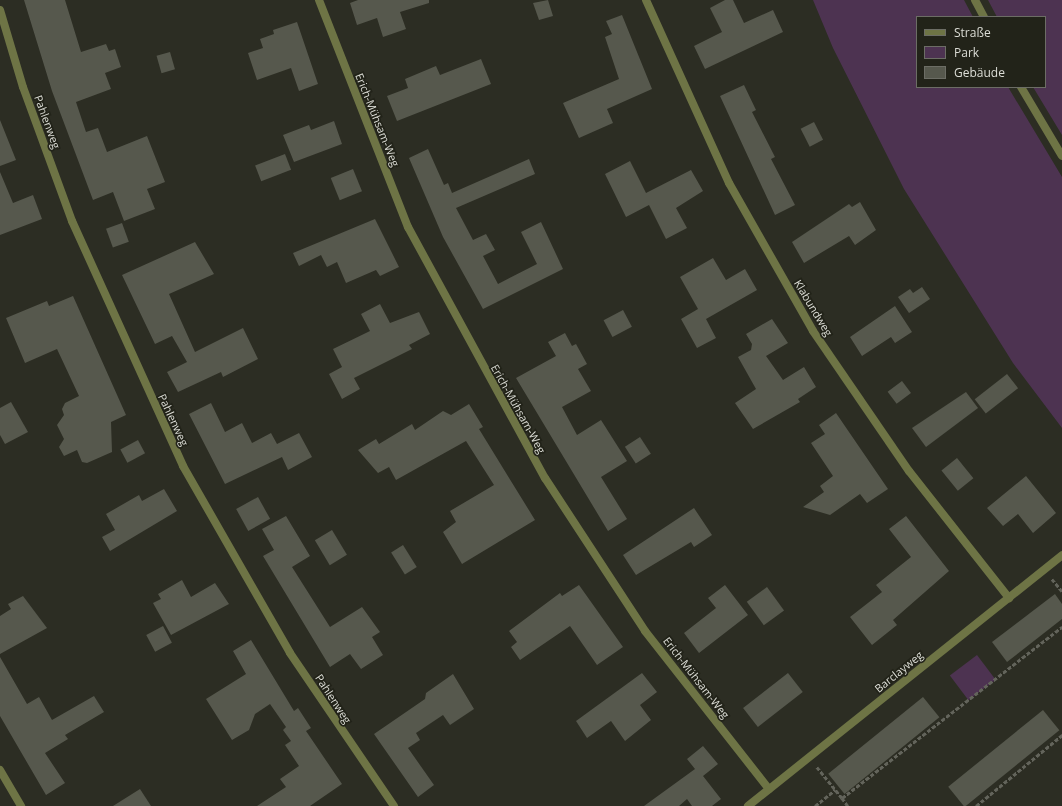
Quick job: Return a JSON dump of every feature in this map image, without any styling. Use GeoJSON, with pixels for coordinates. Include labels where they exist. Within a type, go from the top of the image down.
{"type":"FeatureCollection","features":[{"type":"Feature","properties":{"kind":"street","name":"Erich-Mühsam-Weg"},"geometry":{"type":"LineString","coordinates":[[319,0],[408,227],[544,478],[645,631],[769,789]]}},
{"type":"Feature","properties":{"kind":"street","name":"Klabundweg"},"geometry":{"type":"LineString","coordinates":[[646,0],[662,41],[729,183],[813,331],[909,471],[1009,598]]}},
{"type":"Feature","properties":{"kind":"street"},"geometry":{"type":"LineString","coordinates":[[975,0],[983,16]]}},
{"type":"Feature","properties":{"kind":"street","name":"Pahlenweg"},"geometry":{"type":"LineString","coordinates":[[0,10],[23,87],[72,220],[182,466],[290,653],[394,806]]}},
{"type":"Feature","properties":{"kind":"street"},"geometry":{"type":"LineString","coordinates":[[1022,88],[1062,156]]}},
{"type":"Feature","properties":{"kind":"street","name":"Barclayweg"},"geometry":{"type":"LineString","coordinates":[[748,806],[1062,555]]}},
{"type":"Feature","properties":{"kind":"street"},"geometry":{"type":"LineString","coordinates":[[0,770],[21,806]]}},
{"type":"Feature","properties":{"kind":"path"},"geometry":{"type":"LineString","coordinates":[[842,798],[1062,627]]}},
{"type":"Feature","properties":{"kind":"path"},"geometry":{"type":"LineString","coordinates":[[976,806],[1062,735]]}},
{"type":"Feature","properties":{"kind":"path"},"geometry":{"type":"LineString","coordinates":[[809,758],[848,806]]}},
{"type":"Feature","properties":{"kind":"path"},"geometry":{"type":"LineString","coordinates":[[815,806],[835,790]]}},
{"type":"Feature","properties":{"kind":"green space"},"geometry":{"type":"Polygon","coordinates":[[[813,0],[964,0],[972,16],[916,16],[916,88],[1009,88],[1062,177],[1062,428],[1013,363],[904,189],[833,48],[813,0]]]}},
{"type":"Feature","properties":{"kind":"green space"},"geometry":{"type":"Polygon","coordinates":[[[988,0],[1062,0],[1062,135],[1034,88],[1046,88],[1046,16],[996,16],[988,0]]]}},
{"type":"Feature","properties":{"kind":"green space"},"geometry":{"type":"Polygon","coordinates":[[[977,655],[996,680],[969,700],[950,675],[977,655]]]}},
{"type":"Feature","properties":{"kind":"building"},"geometry":{"type":"Polygon","coordinates":[[[24,0],[65,0],[81,52],[106,44],[109,51],[115,49],[121,67],[105,73],[111,89],[76,102],[86,132],[98,128],[107,152],[147,136],[165,182],[147,189],[155,209],[124,221],[113,192],[93,200],[52,91],[24,0]]]}},
{"type":"Feature","properties":{"kind":"building"},"geometry":{"type":"Polygon","coordinates":[[[358,0],[429,0],[429,3],[400,12],[406,29],[383,37],[377,18],[357,25],[350,3],[358,0]]]}},
{"type":"Feature","properties":{"kind":"building"},"geometry":{"type":"Polygon","coordinates":[[[548,0],[553,16],[539,20],[533,3],[548,0]]]}},
{"type":"Feature","properties":{"kind":"building"},"geometry":{"type":"Polygon","coordinates":[[[725,0],[733,0],[744,23],[773,10],[783,32],[705,69],[694,46],[722,32],[710,8],[725,0]]]}},
{"type":"Feature","properties":{"kind":"building"},"geometry":{"type":"Polygon","coordinates":[[[622,15],[652,89],[607,109],[613,123],[579,138],[563,103],[619,79],[605,37],[612,34],[606,21],[622,15]]]}},
{"type":"Feature","properties":{"kind":"building"},"geometry":{"type":"Polygon","coordinates":[[[297,22],[318,84],[299,91],[291,68],[257,80],[248,53],[263,48],[260,39],[274,34],[273,30],[297,22]]]}},
{"type":"Feature","properties":{"kind":"building"},"geometry":{"type":"Polygon","coordinates":[[[170,52],[175,69],[162,73],[157,56],[170,52]]]}},
{"type":"Feature","properties":{"kind":"building"},"geometry":{"type":"Polygon","coordinates":[[[481,59],[491,84],[397,121],[387,96],[408,88],[405,79],[436,66],[440,75],[481,59]]]}},
{"type":"Feature","properties":{"kind":"building"},"geometry":{"type":"Polygon","coordinates":[[[744,85],[756,110],[752,112],[775,157],[771,159],[795,205],[775,215],[720,96],[744,85]]]}},
{"type":"Feature","properties":{"kind":"building"},"geometry":{"type":"Polygon","coordinates":[[[0,120],[16,160],[0,166],[0,120]]]}},
{"type":"Feature","properties":{"kind":"building"},"geometry":{"type":"Polygon","coordinates":[[[334,121],[342,144],[294,162],[283,135],[309,125],[311,130],[334,121]]]}},
{"type":"Feature","properties":{"kind":"building"},"geometry":{"type":"Polygon","coordinates":[[[814,122],[823,140],[810,147],[801,129],[814,122]]]}},
{"type":"Feature","properties":{"kind":"building"},"geometry":{"type":"Polygon","coordinates":[[[428,149],[444,185],[448,183],[452,193],[529,159],[535,174],[456,208],[473,240],[486,234],[495,250],[483,256],[498,284],[537,264],[521,232],[541,222],[563,269],[483,309],[443,237],[409,158],[428,149]]]}},
{"type":"Feature","properties":{"kind":"building"},"geometry":{"type":"Polygon","coordinates":[[[285,154],[291,170],[261,181],[255,165],[285,154]]]}},
{"type":"Feature","properties":{"kind":"building"},"geometry":{"type":"Polygon","coordinates":[[[630,161],[646,193],[691,170],[703,191],[676,208],[687,228],[666,239],[649,205],[626,217],[605,174],[630,161]]]}},
{"type":"Feature","properties":{"kind":"building"},"geometry":{"type":"Polygon","coordinates":[[[353,169],[362,191],[340,200],[331,178],[353,169]]]}},
{"type":"Feature","properties":{"kind":"building"},"geometry":{"type":"Polygon","coordinates":[[[0,172],[13,203],[33,195],[42,219],[0,235],[0,172]]]}},
{"type":"Feature","properties":{"kind":"building"},"geometry":{"type":"Polygon","coordinates":[[[860,202],[876,230],[855,245],[849,236],[804,263],[792,242],[849,204],[852,207],[860,202]]]}},
{"type":"Feature","properties":{"kind":"building"},"geometry":{"type":"Polygon","coordinates":[[[375,219],[399,267],[380,276],[376,270],[346,283],[337,262],[327,267],[321,255],[299,266],[293,253],[375,219]]]}},
{"type":"Feature","properties":{"kind":"building"},"geometry":{"type":"Polygon","coordinates":[[[122,223],[129,242],[113,248],[106,229],[122,223]]]}},
{"type":"Feature","properties":{"kind":"building"},"geometry":{"type":"Polygon","coordinates":[[[195,242],[214,274],[169,294],[195,352],[243,328],[258,359],[223,377],[221,372],[178,392],[167,372],[187,362],[172,336],[155,344],[122,275],[195,242]]]}},
{"type":"Feature","properties":{"kind":"building"},"geometry":{"type":"Polygon","coordinates":[[[713,258],[726,280],[745,269],[757,290],[706,319],[716,338],[697,348],[681,319],[698,309],[680,277],[713,258]]]}},
{"type":"Feature","properties":{"kind":"building"},"geometry":{"type":"Polygon","coordinates":[[[922,287],[930,299],[909,313],[898,297],[910,289],[913,293],[922,287]]]}},
{"type":"Feature","properties":{"kind":"building"},"geometry":{"type":"Polygon","coordinates":[[[73,296],[126,415],[111,422],[112,452],[87,463],[82,462],[77,450],[64,456],[59,447],[64,439],[57,425],[64,415],[62,409],[65,403],[79,396],[57,349],[25,363],[6,318],[47,301],[49,306],[73,296]]]}},
{"type":"Feature","properties":{"kind":"building"},"geometry":{"type":"Polygon","coordinates":[[[380,304],[390,323],[419,312],[430,334],[409,345],[412,349],[354,378],[360,389],[342,399],[329,374],[342,367],[333,349],[370,331],[361,314],[380,304]]]}},
{"type":"Feature","properties":{"kind":"building"},"geometry":{"type":"Polygon","coordinates":[[[895,306],[912,332],[895,343],[891,337],[862,356],[850,337],[895,306]]]}},
{"type":"Feature","properties":{"kind":"building"},"geometry":{"type":"Polygon","coordinates":[[[623,310],[632,327],[612,337],[604,320],[623,310]]]}},
{"type":"Feature","properties":{"kind":"building"},"geometry":{"type":"Polygon","coordinates":[[[772,319],[788,343],[766,356],[783,380],[804,367],[816,387],[798,399],[800,402],[753,429],[735,403],[756,389],[738,357],[751,350],[752,344],[746,334],[772,319]]]}},
{"type":"Feature","properties":{"kind":"building"},"geometry":{"type":"Polygon","coordinates":[[[565,333],[572,346],[576,344],[587,364],[578,369],[591,391],[562,407],[577,435],[601,420],[627,461],[601,477],[627,519],[608,531],[516,378],[556,356],[548,342],[565,333]]]}},
{"type":"Feature","properties":{"kind":"building"},"geometry":{"type":"Polygon","coordinates":[[[1007,374],[1018,388],[986,413],[975,399],[1007,374]]]}},
{"type":"Feature","properties":{"kind":"building"},"geometry":{"type":"Polygon","coordinates":[[[902,381],[911,393],[897,404],[888,392],[902,381]]]}},
{"type":"Feature","properties":{"kind":"building"},"geometry":{"type":"Polygon","coordinates":[[[966,392],[978,408],[926,447],[912,428],[966,392]]]}},
{"type":"Feature","properties":{"kind":"building"},"geometry":{"type":"Polygon","coordinates":[[[11,402],[28,432],[5,444],[0,435],[0,408],[11,402]]]}},
{"type":"Feature","properties":{"kind":"building"},"geometry":{"type":"Polygon","coordinates":[[[211,403],[225,432],[242,423],[252,443],[271,433],[277,444],[299,433],[312,457],[288,470],[282,457],[225,484],[189,414],[211,403]]]}},
{"type":"Feature","properties":{"kind":"building"},"geometry":{"type":"Polygon","coordinates":[[[469,404],[483,427],[479,429],[535,520],[462,564],[443,532],[456,522],[450,511],[494,485],[466,441],[396,480],[389,467],[378,473],[358,450],[376,439],[379,444],[412,424],[415,430],[443,411],[451,415],[469,404]]]}},
{"type":"Feature","properties":{"kind":"building"},"geometry":{"type":"Polygon","coordinates":[[[836,413],[888,489],[867,503],[860,494],[830,515],[803,507],[824,492],[820,486],[833,476],[811,443],[825,434],[819,425],[836,413]]]}},
{"type":"Feature","properties":{"kind":"building"},"geometry":{"type":"Polygon","coordinates":[[[640,437],[651,454],[636,464],[625,447],[640,437]]]}},
{"type":"Feature","properties":{"kind":"building"},"geometry":{"type":"Polygon","coordinates":[[[138,440],[145,453],[127,463],[120,449],[138,440]]]}},
{"type":"Feature","properties":{"kind":"building"},"geometry":{"type":"Polygon","coordinates":[[[957,458],[973,478],[958,491],[941,471],[957,458]]]}},
{"type":"Feature","properties":{"kind":"building"},"geometry":{"type":"Polygon","coordinates":[[[1026,476],[1056,513],[1033,533],[1018,514],[1003,526],[987,508],[1026,476]]]}},
{"type":"Feature","properties":{"kind":"building"},"geometry":{"type":"Polygon","coordinates":[[[164,489],[177,511],[110,551],[102,537],[115,530],[106,514],[139,495],[142,501],[164,489]]]}},
{"type":"Feature","properties":{"kind":"building"},"geometry":{"type":"Polygon","coordinates":[[[258,497],[270,519],[248,531],[236,509],[258,497]]]}},
{"type":"Feature","properties":{"kind":"building"},"geometry":{"type":"Polygon","coordinates":[[[694,508],[712,535],[694,547],[691,542],[636,575],[623,555],[694,508]]]}},
{"type":"Feature","properties":{"kind":"building"},"geometry":{"type":"Polygon","coordinates":[[[286,516],[310,556],[292,567],[330,627],[362,607],[380,632],[372,637],[383,655],[361,669],[350,654],[330,667],[263,556],[274,550],[262,529],[286,516]]]}},
{"type":"Feature","properties":{"kind":"building"},"geometry":{"type":"Polygon","coordinates":[[[906,516],[949,571],[893,620],[897,625],[872,645],[850,617],[882,592],[876,585],[911,557],[889,529],[906,516]]]}},
{"type":"Feature","properties":{"kind":"building"},"geometry":{"type":"Polygon","coordinates":[[[332,530],[347,555],[330,565],[315,540],[332,530]]]}},
{"type":"Feature","properties":{"kind":"building"},"geometry":{"type":"Polygon","coordinates":[[[403,545],[417,567],[405,574],[391,552],[403,545]]]}},
{"type":"Feature","properties":{"kind":"building"},"geometry":{"type":"Polygon","coordinates":[[[182,580],[191,597],[215,583],[229,604],[171,635],[153,603],[161,599],[158,594],[182,580]]]}},
{"type":"Feature","properties":{"kind":"building"},"geometry":{"type":"Polygon","coordinates":[[[579,585],[623,647],[597,665],[570,626],[520,660],[511,647],[517,642],[509,631],[560,593],[562,596],[579,585]]]}},
{"type":"Feature","properties":{"kind":"building"},"geometry":{"type":"Polygon","coordinates":[[[725,585],[748,615],[699,653],[684,633],[716,608],[708,598],[725,585]]]}},
{"type":"Feature","properties":{"kind":"building"},"geometry":{"type":"Polygon","coordinates":[[[767,587],[784,610],[764,625],[747,602],[767,587]]]}},
{"type":"Feature","properties":{"kind":"building"},"geometry":{"type":"Polygon","coordinates":[[[1055,594],[1062,604],[1062,619],[1007,662],[992,642],[1055,594]]]}},
{"type":"Feature","properties":{"kind":"building"},"geometry":{"type":"Polygon","coordinates":[[[23,596],[47,628],[0,654],[0,616],[11,609],[8,604],[23,596]]]}},
{"type":"Feature","properties":{"kind":"building"},"geometry":{"type":"Polygon","coordinates":[[[163,626],[172,643],[155,652],[146,635],[163,626]]]}},
{"type":"Feature","properties":{"kind":"building"},"geometry":{"type":"Polygon","coordinates":[[[251,640],[294,711],[298,708],[311,728],[306,731],[342,784],[310,806],[257,806],[286,787],[280,779],[299,766],[285,745],[291,741],[283,730],[286,727],[270,704],[255,714],[249,730],[232,740],[206,699],[246,674],[233,651],[251,640]]]}},
{"type":"Feature","properties":{"kind":"building"},"geometry":{"type":"Polygon","coordinates":[[[0,657],[27,704],[39,697],[52,720],[94,696],[104,712],[65,735],[68,739],[45,753],[65,783],[46,795],[0,716],[0,657]]]}},
{"type":"Feature","properties":{"kind":"building"},"geometry":{"type":"Polygon","coordinates":[[[642,673],[657,692],[640,705],[651,720],[625,741],[611,721],[587,738],[576,721],[642,673]]]}},
{"type":"Feature","properties":{"kind":"building"},"geometry":{"type":"Polygon","coordinates":[[[788,673],[803,692],[758,727],[743,708],[788,673]]]}},
{"type":"Feature","properties":{"kind":"building"},"geometry":{"type":"Polygon","coordinates":[[[453,674],[474,709],[450,725],[443,715],[416,733],[420,740],[408,748],[434,785],[418,797],[374,734],[425,699],[426,693],[453,674]]]}},
{"type":"Feature","properties":{"kind":"building"},"geometry":{"type":"Polygon","coordinates":[[[923,697],[939,717],[845,794],[828,774],[923,697]]]}},
{"type":"Feature","properties":{"kind":"building"},"geometry":{"type":"Polygon","coordinates":[[[1043,710],[1059,730],[966,806],[964,806],[948,787],[1043,710]]]}},
{"type":"Feature","properties":{"kind":"building"},"geometry":{"type":"Polygon","coordinates":[[[703,746],[718,764],[703,776],[721,799],[712,806],[692,806],[687,799],[679,806],[644,806],[695,769],[687,759],[703,746]]]}},
{"type":"Feature","properties":{"kind":"building"},"geometry":{"type":"Polygon","coordinates":[[[140,789],[151,806],[113,806],[140,789]]]}}]}
